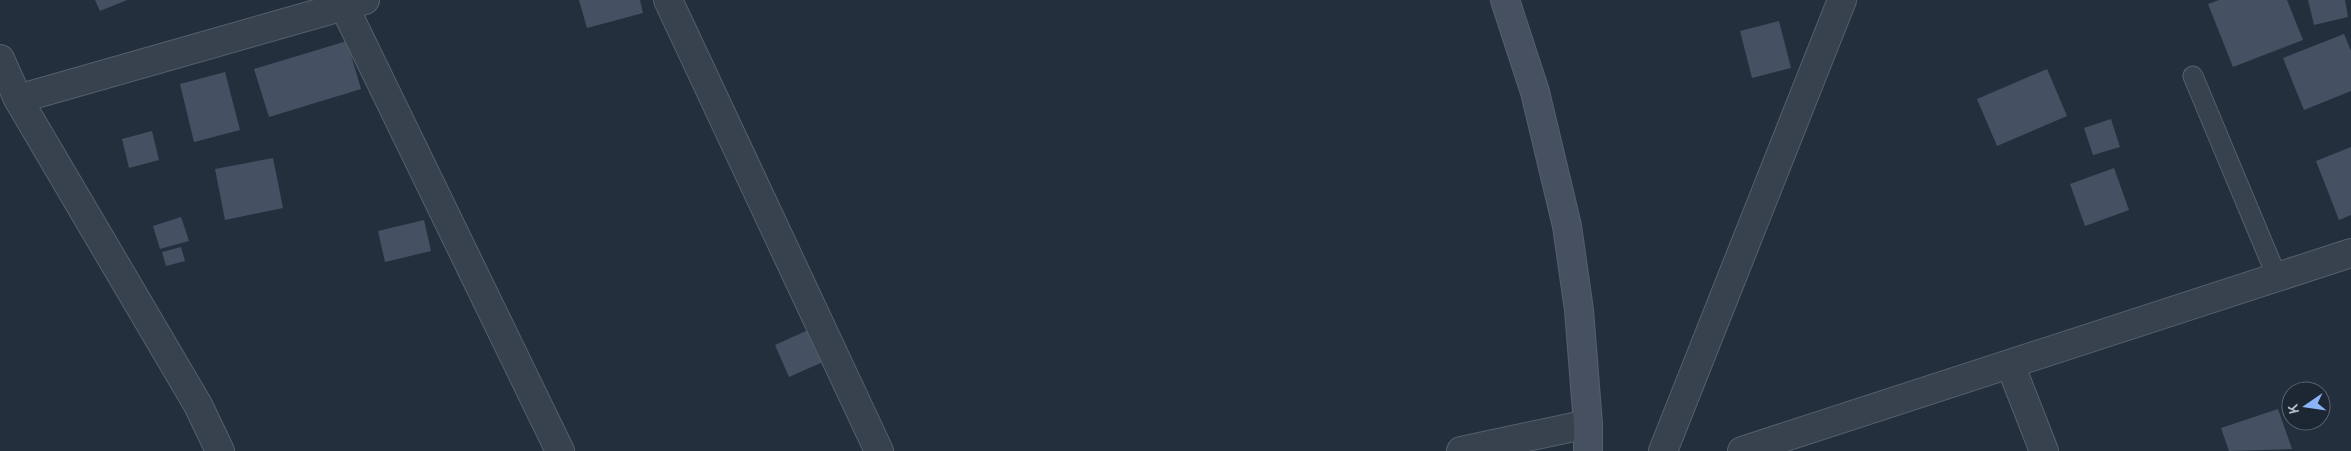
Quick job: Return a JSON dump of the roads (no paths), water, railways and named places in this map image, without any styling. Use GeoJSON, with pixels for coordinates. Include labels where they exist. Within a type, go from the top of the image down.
{"type":"FeatureCollection","features":[{"type":"Feature","properties":{"kind":"main road"},"geometry":{"type":"LineString","coordinates":[[1505,0],[1535,92],[1567,226],[1579,310],[1588,424],[1588,451]]}},
{"type":"Feature","properties":{"kind":"street"},"geometry":{"type":"LineString","coordinates":[[668,0],[879,451]]}},
{"type":"Feature","properties":{"kind":"street"},"geometry":{"type":"LineString","coordinates":[[1663,451],[1842,0]]}},
{"type":"Feature","properties":{"kind":"street"},"geometry":{"type":"LineString","coordinates":[[18,98],[350,2],[560,451]]}},
{"type":"Feature","properties":{"kind":"street"},"geometry":{"type":"LineString","coordinates":[[0,60],[18,98],[198,405],[220,451]]}},
{"type":"Feature","properties":{"kind":"street"},"geometry":{"type":"LineString","coordinates":[[1742,451],[2351,253]]}},
{"type":"Feature","properties":{"kind":"street"},"geometry":{"type":"LineString","coordinates":[[2010,364],[2044,451]]}},
{"type":"Feature","properties":{"kind":"street"},"geometry":{"type":"LineString","coordinates":[[1461,451],[1588,424]]}},
{"type":"Feature","properties":{"kind":"lane"},"geometry":{"type":"LineString","coordinates":[[2192,76],[2277,277]]}}]}
